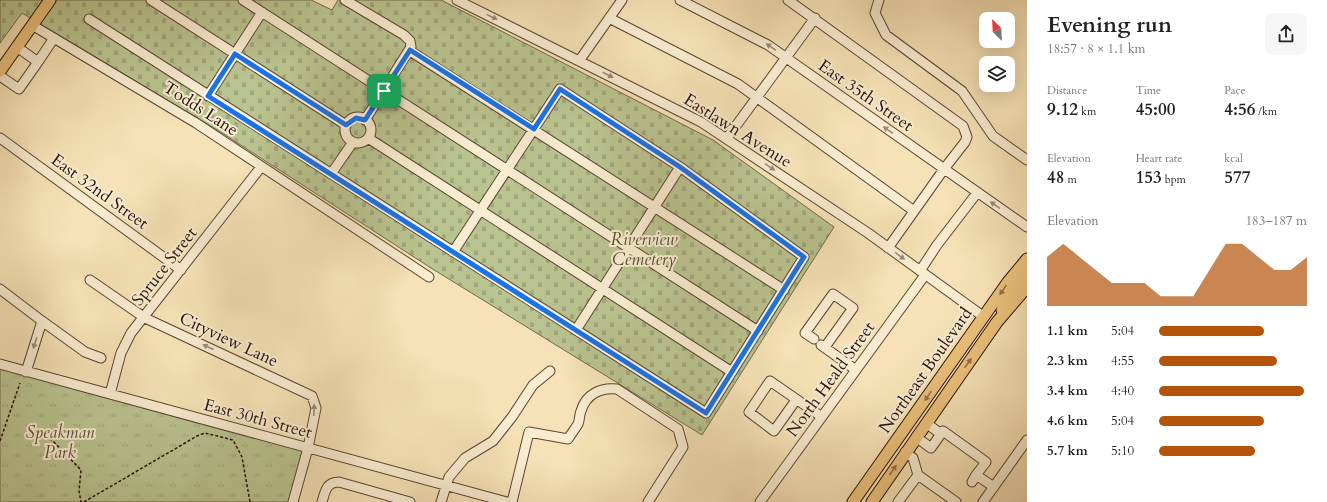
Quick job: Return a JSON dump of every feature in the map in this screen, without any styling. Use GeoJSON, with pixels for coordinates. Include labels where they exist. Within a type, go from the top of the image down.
{"type":"FeatureCollection","features":[{"type":"Feature","properties":{"kind":"main road"},"geometry":{"type":"LineString","coordinates":[[0,71],[50,0]]}},
{"type":"Feature","properties":{"kind":"main road","name":"Northeast Boulevard"},"geometry":{"type":"LineString","coordinates":[[853,502],[1008,282],[1027,259]]}},
{"type":"Feature","properties":{"kind":"main road"},"geometry":{"type":"LineString","coordinates":[[997,322],[1010,293],[1027,273]]}},
{"type":"Feature","properties":{"kind":"main road"},"geometry":{"type":"LineString","coordinates":[[872,502],[905,452],[997,322],[1027,287]]}},
{"type":"Feature","properties":{"kind":"street"},"geometry":{"type":"LineString","coordinates":[[151,0],[346,125]]}},
{"type":"Feature","properties":{"kind":"street"},"geometry":{"type":"LineString","coordinates":[[243,0],[758,331]]}},
{"type":"Feature","properties":{"kind":"street"},"geometry":{"type":"LineString","coordinates":[[345,0],[410,40],[410,50],[365,120]]}},
{"type":"Feature","properties":{"kind":"street","name":"Eastlawn Avenue"},"geometry":{"type":"LineString","coordinates":[[457,0],[701,122],[727,138],[888,248],[984,317]]}},
{"type":"Feature","properties":{"kind":"street"},"geometry":{"type":"LineString","coordinates":[[579,61],[622,0]]}},
{"type":"Feature","properties":{"kind":"street","name":"East 35th Street"},"geometry":{"type":"LineString","coordinates":[[680,0],[755,38],[786,58],[1027,227]]}},
{"type":"Feature","properties":{"kind":"street"},"geometry":{"type":"LineString","coordinates":[[788,0],[963,126],[967,137],[965,142],[888,248]]}},
{"type":"Feature","properties":{"kind":"street"},"geometry":{"type":"LineString","coordinates":[[879,0],[875,13],[886,35],[962,91],[993,136],[1027,160]]}},
{"type":"Feature","properties":{"kind":"street"},"geometry":{"type":"LineString","coordinates":[[208,96],[262,12]]}},
{"type":"Feature","properties":{"kind":"street"},"geometry":{"type":"LineString","coordinates":[[609,18],[738,84],[914,211]]}},
{"type":"Feature","properties":{"kind":"street"},"geometry":{"type":"LineString","coordinates":[[727,138],[758,98],[815,18]]}},
{"type":"Feature","properties":{"kind":"street"},"geometry":{"type":"LineString","coordinates":[[89,19],[208,96],[331,174],[453,252],[706,413],[804,257],[680,167],[560,89],[453,252]]}},
{"type":"Feature","properties":{"kind":"street","name":"Todds Lane"},"geometry":{"type":"LineString","coordinates":[[32,25],[196,123],[429,277]]}},
{"type":"Feature","properties":{"kind":"street"},"geometry":{"type":"LineString","coordinates":[[0,76],[19,89],[54,38]]}},
{"type":"Feature","properties":{"kind":"street"},"geometry":{"type":"LineString","coordinates":[[17,47],[38,62]]}},
{"type":"Feature","properties":{"kind":"street"},"geometry":{"type":"LineString","coordinates":[[410,50],[784,290]]}},
{"type":"Feature","properties":{"kind":"street"},"geometry":{"type":"LineString","coordinates":[[356,118],[365,120],[368,122],[371,130],[368,138],[361,143],[353,142],[345,133],[346,125],[356,118]]}},
{"type":"Feature","properties":{"kind":"street","name":"East 32nd Street"},"geometry":{"type":"LineString","coordinates":[[0,138],[181,270]]}},
{"type":"Feature","properties":{"kind":"street"},"geometry":{"type":"LineString","coordinates":[[368,138],[732,372]]}},
{"type":"Feature","properties":{"kind":"street"},"geometry":{"type":"LineString","coordinates":[[331,174],[353,142]]}},
{"type":"Feature","properties":{"kind":"street","name":"Spruce Street"},"geometry":{"type":"LineString","coordinates":[[110,394],[121,353],[131,333],[145,318],[261,167]]}},
{"type":"Feature","properties":{"kind":"street"},"geometry":{"type":"LineString","coordinates":[[576,330],[680,167]]}},
{"type":"Feature","properties":{"kind":"street","name":"North Heald Street"},"geometry":{"type":"LineString","coordinates":[[760,502],[822,418],[923,273],[937,245],[977,193]]}},
{"type":"Feature","properties":{"kind":"street","name":"Cityview Lane"},"geometry":{"type":"LineString","coordinates":[[90,280],[145,318],[312,396],[316,408],[308,448],[293,502]]}},
{"type":"Feature","properties":{"kind":"street"},"geometry":{"type":"LineString","coordinates":[[0,289],[85,352],[100,358]]}},
{"type":"Feature","properties":{"kind":"street"},"geometry":{"type":"LineString","coordinates":[[820,344],[853,308],[833,294],[805,333],[820,344],[856,370]]}},
{"type":"Feature","properties":{"kind":"street"},"geometry":{"type":"LineString","coordinates":[[26,372],[40,318]]}},
{"type":"Feature","properties":{"kind":"street","name":"East 30th Street"},"geometry":{"type":"LineString","coordinates":[[0,364],[507,502]]}},
{"type":"Feature","properties":{"kind":"street"},"geometry":{"type":"LineString","coordinates":[[441,502],[449,477],[465,458],[494,441],[533,385],[550,371]]}},
{"type":"Feature","properties":{"kind":"street"},"geometry":{"type":"LineString","coordinates":[[796,400],[774,431],[749,412],[770,381],[822,418]]}},
{"type":"Feature","properties":{"kind":"street"},"geometry":{"type":"LineString","coordinates":[[507,502],[529,432],[568,439],[579,423],[580,412],[584,404],[599,390],[607,388],[617,389],[672,424],[680,434],[683,447],[648,502]]}},
{"type":"Feature","properties":{"kind":"street"},"geometry":{"type":"LineString","coordinates":[[926,423],[941,434]]}},
{"type":"Feature","properties":{"kind":"street"},"geometry":{"type":"LineString","coordinates":[[916,437],[931,448],[943,431],[986,462],[974,478],[994,487]]}},
{"type":"Feature","properties":{"kind":"street"},"geometry":{"type":"LineString","coordinates":[[983,502],[1027,440]]}},
{"type":"Feature","properties":{"kind":"street"},"geometry":{"type":"LineString","coordinates":[[905,452],[914,458],[918,475],[956,502]]}},
{"type":"Feature","properties":{"kind":"street"},"geometry":{"type":"LineString","coordinates":[[898,502],[918,475]]}},
{"type":"Feature","properties":{"kind":"street"},"geometry":{"type":"LineString","coordinates":[[322,502],[327,486],[330,483],[339,482],[410,502]]}},
{"type":"Feature","properties":{"kind":"path"},"geometry":{"type":"LineString","coordinates":[[0,442],[20,383]]}},
{"type":"Feature","properties":{"kind":"path"},"geometry":{"type":"LineString","coordinates":[[84,502],[197,436],[206,433],[233,440],[242,458],[250,502]]}},
{"type":"Feature","properties":{"kind":"path"},"geometry":{"type":"LineString","coordinates":[[50,438],[81,470],[79,491],[81,502]]}},
{"type":"Feature","properties":{"kind":"green space","name":"Riverview Cemetery"},"geometry":{"type":"Polygon","coordinates":[[[0,0],[311,0],[332,10],[338,0],[441,0],[713,140],[834,227],[702,435],[431,268],[219,131],[22,13],[0,43],[0,0]]]}},
{"type":"Feature","properties":{"kind":"green space","name":"Speakman Park"},"geometry":{"type":"Polygon","coordinates":[[[0,364],[308,448],[293,502],[0,502],[0,364]]]}},
{"type":"Feature","properties":{"kind":"route"},"geometry":{"type":"LineString","coordinates":[[410,50],[534,129],[560,89],[680,167],[804,257],[706,413],[208,96],[235,54],[346,125],[352,119],[361,118],[365,120],[384,91],[410,50]]}}]}
